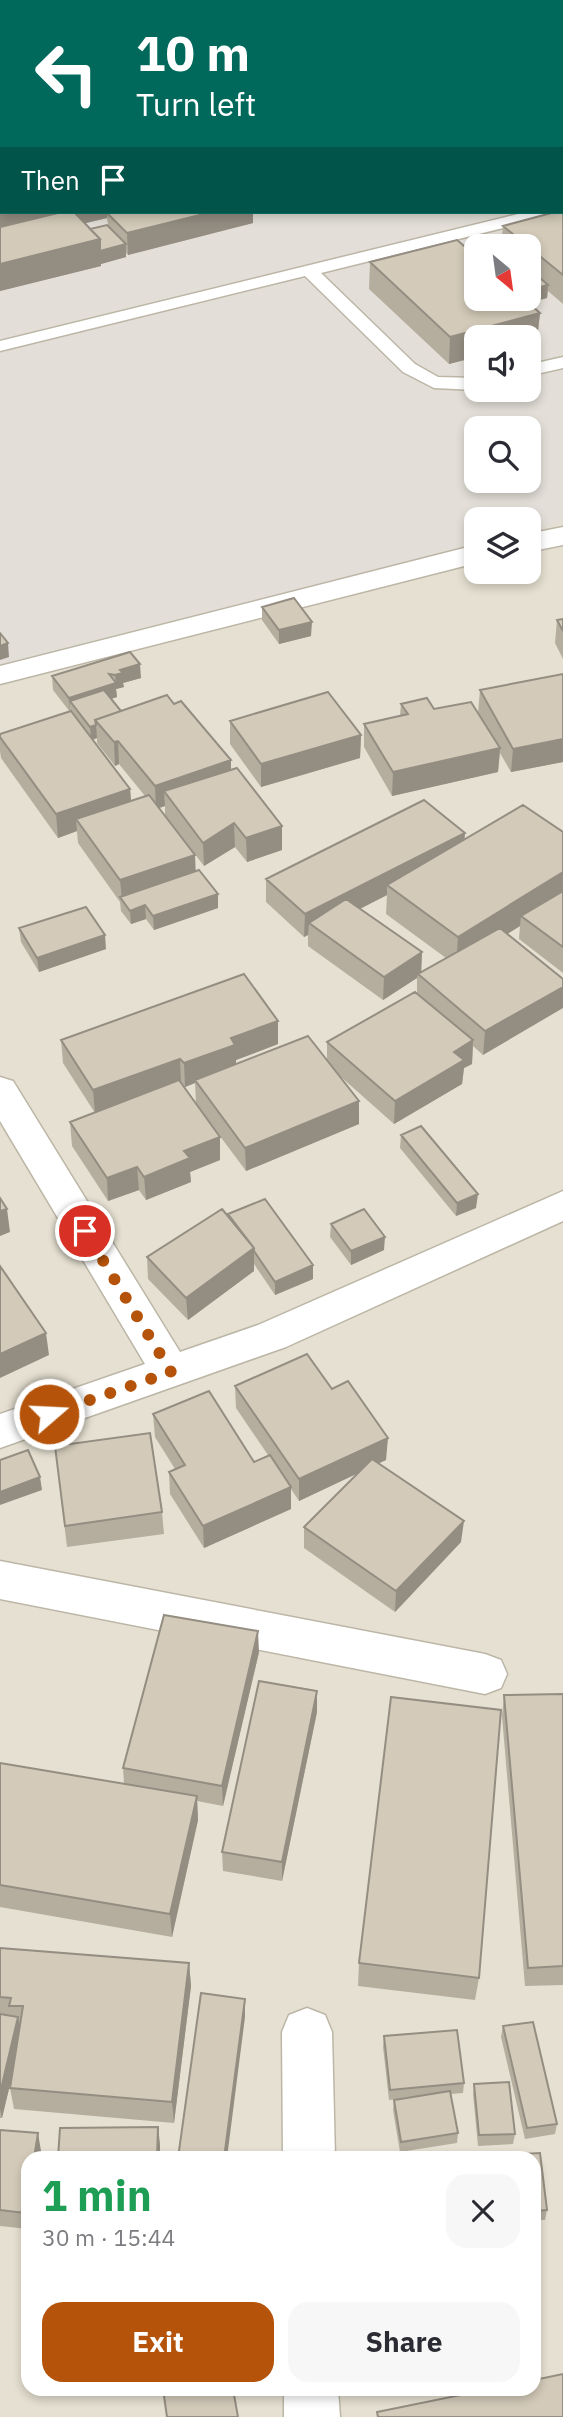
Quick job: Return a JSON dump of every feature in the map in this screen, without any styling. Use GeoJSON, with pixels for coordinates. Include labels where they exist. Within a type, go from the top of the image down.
{"type":"FeatureCollection","features":[{"type":"Feature","properties":{"kind":"street"},"geometry":{"type":"LineString","coordinates":[[541,540],[563,536]]}},
{"type":"Feature","properties":{"kind":"street"},"geometry":{"type":"LineString","coordinates":[[0,675],[464,557]]}},
{"type":"Feature","properties":{"kind":"street"},"geometry":{"type":"LineString","coordinates":[[0,1090],[171,1372]]}},
{"type":"Feature","properties":{"kind":"street"},"geometry":{"type":"LineString","coordinates":[[0,1431],[272,1336],[563,1205]]}},
{"type":"Feature","properties":{"kind":"street"},"geometry":{"type":"LineString","coordinates":[[0,1580],[485,1674]]}},
{"type":"Feature","properties":{"kind":"street"},"geometry":{"type":"LineString","coordinates":[[307,2032],[309,2151]]}},
{"type":"Feature","properties":{"kind":"street"},"geometry":{"type":"LineString","coordinates":[[311,2396],[312,2417]]}},
{"type":"Feature","properties":{"kind":"lane"},"geometry":{"type":"LineString","coordinates":[[0,346],[538,214]]}},
{"type":"Feature","properties":{"kind":"lane"},"geometry":{"type":"LineString","coordinates":[[309,270],[409,368],[434,382],[464,383]]}},
{"type":"Feature","properties":{"kind":"lane"},"geometry":{"type":"LineString","coordinates":[[541,367],[563,362]]}},
{"type":"Feature","properties":{"kind":"shaded area"},"geometry":{"type":"Polygon","coordinates":[[[0,214],[563,214],[563,2417],[0,2417],[0,214]]]}},
{"type":"Feature","properties":{"kind":"shaded area"},"geometry":{"type":"Polygon","coordinates":[[[0,214],[563,214],[563,523],[541,529],[541,507],[464,507],[464,549],[0,670],[0,214]]]}},
{"type":"Feature","properties":{"kind":"building"},"geometry":{"type":"Polygon","coordinates":[[[54,214],[76,214],[100,239],[0,264],[0,227],[54,214]]]}},
{"type":"Feature","properties":{"kind":"building"},"geometry":{"type":"Polygon","coordinates":[[[108,214],[204,214],[127,233],[108,214]]]}},
{"type":"Feature","properties":{"kind":"building"},"geometry":{"type":"Polygon","coordinates":[[[548,214],[563,214],[563,275],[541,257],[541,234],[513,234],[503,226],[548,214]]]}},
{"type":"Feature","properties":{"kind":"building"},"geometry":{"type":"Polygon","coordinates":[[[107,225],[126,244],[100,251],[100,239],[90,229],[107,225]]]}},
{"type":"Feature","properties":{"kind":"building"},"geometry":{"type":"Polygon","coordinates":[[[457,240],[464,246],[464,312],[540,313],[495,325],[464,325],[464,333],[450,337],[370,262],[457,240]]]}},
{"type":"Feature","properties":{"kind":"building"},"geometry":{"type":"Polygon","coordinates":[[[294,598],[312,622],[279,630],[262,607],[294,598]]]}},
{"type":"Feature","properties":{"kind":"building"},"geometry":{"type":"Polygon","coordinates":[[[563,619],[563,631],[557,620],[563,619]]]}},
{"type":"Feature","properties":{"kind":"building"},"geometry":{"type":"Polygon","coordinates":[[[0,633],[8,643],[0,646],[0,633]]]}},
{"type":"Feature","properties":{"kind":"building"},"geometry":{"type":"Polygon","coordinates":[[[130,652],[140,664],[120,670],[123,673],[109,674],[116,683],[69,698],[52,676],[130,652]]]}},
{"type":"Feature","properties":{"kind":"building"},"geometry":{"type":"Polygon","coordinates":[[[563,674],[563,739],[513,749],[480,690],[563,674]]]}},
{"type":"Feature","properties":{"kind":"building"},"geometry":{"type":"Polygon","coordinates":[[[104,690],[121,711],[95,720],[96,725],[90,727],[70,701],[104,690]]]}},
{"type":"Feature","properties":{"kind":"building"},"geometry":{"type":"Polygon","coordinates":[[[328,692],[361,735],[261,764],[230,721],[328,692]]]}},
{"type":"Feature","properties":{"kind":"building"},"geometry":{"type":"Polygon","coordinates":[[[167,695],[174,704],[181,701],[231,760],[155,786],[118,741],[114,742],[95,720],[167,695]]]}},
{"type":"Feature","properties":{"kind":"building"},"geometry":{"type":"Polygon","coordinates":[[[427,698],[434,709],[471,702],[500,748],[393,772],[364,724],[408,714],[401,704],[427,698]]]}},
{"type":"Feature","properties":{"kind":"building"},"geometry":{"type":"Polygon","coordinates":[[[71,711],[130,789],[56,814],[0,734],[71,711]]]}},
{"type":"Feature","properties":{"kind":"building"},"geometry":{"type":"Polygon","coordinates":[[[237,768],[282,826],[246,838],[234,823],[203,843],[164,791],[237,768]]]}},
{"type":"Feature","properties":{"kind":"building"},"geometry":{"type":"Polygon","coordinates":[[[149,795],[195,855],[120,880],[76,819],[149,795]]]}},
{"type":"Feature","properties":{"kind":"building"},"geometry":{"type":"Polygon","coordinates":[[[424,800],[465,833],[305,914],[266,879],[424,800]]]}},
{"type":"Feature","properties":{"kind":"building"},"geometry":{"type":"Polygon","coordinates":[[[523,805],[563,832],[563,872],[458,937],[387,885],[523,805]]]}},
{"type":"Feature","properties":{"kind":"building"},"geometry":{"type":"Polygon","coordinates":[[[199,870],[218,894],[153,916],[145,905],[130,911],[120,897],[199,870]]]}},
{"type":"Feature","properties":{"kind":"building"},"geometry":{"type":"Polygon","coordinates":[[[563,891],[563,947],[521,916],[563,891]]]}},
{"type":"Feature","properties":{"kind":"building"},"geometry":{"type":"Polygon","coordinates":[[[346,899],[422,952],[384,977],[309,923],[346,899]]]}},
{"type":"Feature","properties":{"kind":"building"},"geometry":{"type":"Polygon","coordinates":[[[86,907],[105,935],[37,958],[19,928],[86,907]]]}},
{"type":"Feature","properties":{"kind":"building"},"geometry":{"type":"Polygon","coordinates":[[[500,928],[563,979],[563,987],[485,1031],[418,974],[500,928]]]}},
{"type":"Feature","properties":{"kind":"building"},"geometry":{"type":"Polygon","coordinates":[[[244,974],[278,1021],[231,1038],[235,1045],[184,1063],[180,1059],[93,1090],[61,1040],[244,974]]]}},
{"type":"Feature","properties":{"kind":"building"},"geometry":{"type":"Polygon","coordinates":[[[415,992],[473,1040],[454,1052],[464,1060],[395,1101],[327,1042],[415,992]]]}},
{"type":"Feature","properties":{"kind":"building"},"geometry":{"type":"Polygon","coordinates":[[[308,1036],[359,1101],[245,1148],[195,1080],[308,1036]]]}},
{"type":"Feature","properties":{"kind":"building"},"geometry":{"type":"Polygon","coordinates":[[[179,1080],[220,1137],[184,1151],[190,1158],[144,1177],[137,1167],[107,1178],[70,1122],[179,1080]]]}},
{"type":"Feature","properties":{"kind":"building"},"geometry":{"type":"Polygon","coordinates":[[[421,1126],[478,1194],[457,1203],[401,1135],[421,1126]]]}},
{"type":"Feature","properties":{"kind":"building"},"geometry":{"type":"Polygon","coordinates":[[[0,1198],[7,1209],[0,1211],[0,1198]]]}},
{"type":"Feature","properties":{"kind":"building"},"geometry":{"type":"Polygon","coordinates":[[[265,1199],[313,1265],[275,1282],[228,1214],[265,1199]]]}},
{"type":"Feature","properties":{"kind":"building"},"geometry":{"type":"Polygon","coordinates":[[[222,1209],[254,1248],[186,1298],[147,1257],[222,1209]]]}},
{"type":"Feature","properties":{"kind":"building"},"geometry":{"type":"Polygon","coordinates":[[[364,1209],[385,1237],[351,1251],[331,1224],[364,1209]]]}},
{"type":"Feature","properties":{"kind":"building"},"geometry":{"type":"Polygon","coordinates":[[[0,1266],[46,1333],[0,1354],[0,1266]]]}},
{"type":"Feature","properties":{"kind":"building"},"geometry":{"type":"Polygon","coordinates":[[[307,1354],[332,1389],[348,1381],[388,1438],[299,1479],[235,1386],[307,1354]]]}},
{"type":"Feature","properties":{"kind":"building"},"geometry":{"type":"Polygon","coordinates":[[[209,1391],[254,1462],[270,1455],[291,1487],[203,1526],[169,1472],[185,1465],[153,1414],[209,1391]]]}},
{"type":"Feature","properties":{"kind":"building"},"geometry":{"type":"Polygon","coordinates":[[[150,1433],[162,1512],[65,1526],[55,1446],[150,1433]]]}},
{"type":"Feature","properties":{"kind":"building"},"geometry":{"type":"Polygon","coordinates":[[[28,1450],[40,1477],[0,1492],[0,1460],[28,1450]]]}},
{"type":"Feature","properties":{"kind":"building"},"geometry":{"type":"Polygon","coordinates":[[[372,1459],[464,1521],[396,1591],[304,1527],[372,1459]]]}},
{"type":"Feature","properties":{"kind":"building"},"geometry":{"type":"Polygon","coordinates":[[[164,1615],[258,1631],[222,1786],[123,1768],[164,1615]]]}},
{"type":"Feature","properties":{"kind":"building"},"geometry":{"type":"Polygon","coordinates":[[[259,1681],[317,1691],[282,1862],[222,1852],[259,1681]]]}},
{"type":"Feature","properties":{"kind":"building"},"geometry":{"type":"Polygon","coordinates":[[[563,1694],[563,1966],[528,1968],[504,1695],[563,1694]]]}},
{"type":"Feature","properties":{"kind":"building"},"geometry":{"type":"Polygon","coordinates":[[[391,1697],[501,1710],[479,1978],[359,1963],[391,1697]]]}},
{"type":"Feature","properties":{"kind":"building"},"geometry":{"type":"Polygon","coordinates":[[[0,1763],[197,1796],[170,1914],[0,1885],[0,1763]]]}},
{"type":"Feature","properties":{"kind":"building"},"geometry":{"type":"Polygon","coordinates":[[[0,1948],[189,1963],[172,2102],[10,2088],[23,2006],[9,2006],[11,1998],[0,1997],[0,1948]]]}},
{"type":"Feature","properties":{"kind":"building"},"geometry":{"type":"Polygon","coordinates":[[[201,1993],[245,1999],[225,2151],[179,2151],[201,1993]]]}},
{"type":"Feature","properties":{"kind":"building"},"geometry":{"type":"Polygon","coordinates":[[[0,2014],[18,2017],[0,2093],[0,2014]]]}},
{"type":"Feature","properties":{"kind":"building"},"geometry":{"type":"Polygon","coordinates":[[[533,2022],[557,2124],[527,2128],[503,2026],[533,2022]]]}},
{"type":"Feature","properties":{"kind":"building"},"geometry":{"type":"Polygon","coordinates":[[[457,2030],[464,2083],[390,2090],[384,2036],[457,2030]]]}},
{"type":"Feature","properties":{"kind":"building"},"geometry":{"type":"Polygon","coordinates":[[[509,2082],[515,2134],[479,2135],[474,2084],[509,2082]]]}},
{"type":"Feature","properties":{"kind":"building"},"geometry":{"type":"Polygon","coordinates":[[[450,2091],[458,2133],[401,2142],[394,2100],[450,2091]]]}},
{"type":"Feature","properties":{"kind":"building"},"geometry":{"type":"Polygon","coordinates":[[[158,2127],[157,2151],[58,2151],[60,2128],[158,2127]]]}},
{"type":"Feature","properties":{"kind":"building"},"geometry":{"type":"Polygon","coordinates":[[[0,2130],[38,2133],[35,2151],[21,2151],[21,2213],[0,2210],[0,2130]]]}},
{"type":"Feature","properties":{"kind":"building"},"geometry":{"type":"Polygon","coordinates":[[[541,2161],[547,2210],[541,2210],[541,2161]]]}},
{"type":"Feature","properties":{"kind":"building"},"geometry":{"type":"Polygon","coordinates":[[[563,2374],[563,2417],[378,2417],[377,2412],[456,2396],[541,2396],[541,2379],[563,2374]]]}},
{"type":"Feature","properties":{"kind":"building"},"geometry":{"type":"Polygon","coordinates":[[[164,2396],[234,2396],[238,2417],[167,2417],[164,2396]]]}},
{"type":"Feature","properties":{"kind":"route"},"geometry":{"type":"LineString","coordinates":[[49,1414],[171,1372],[85,1231]]}}]}
